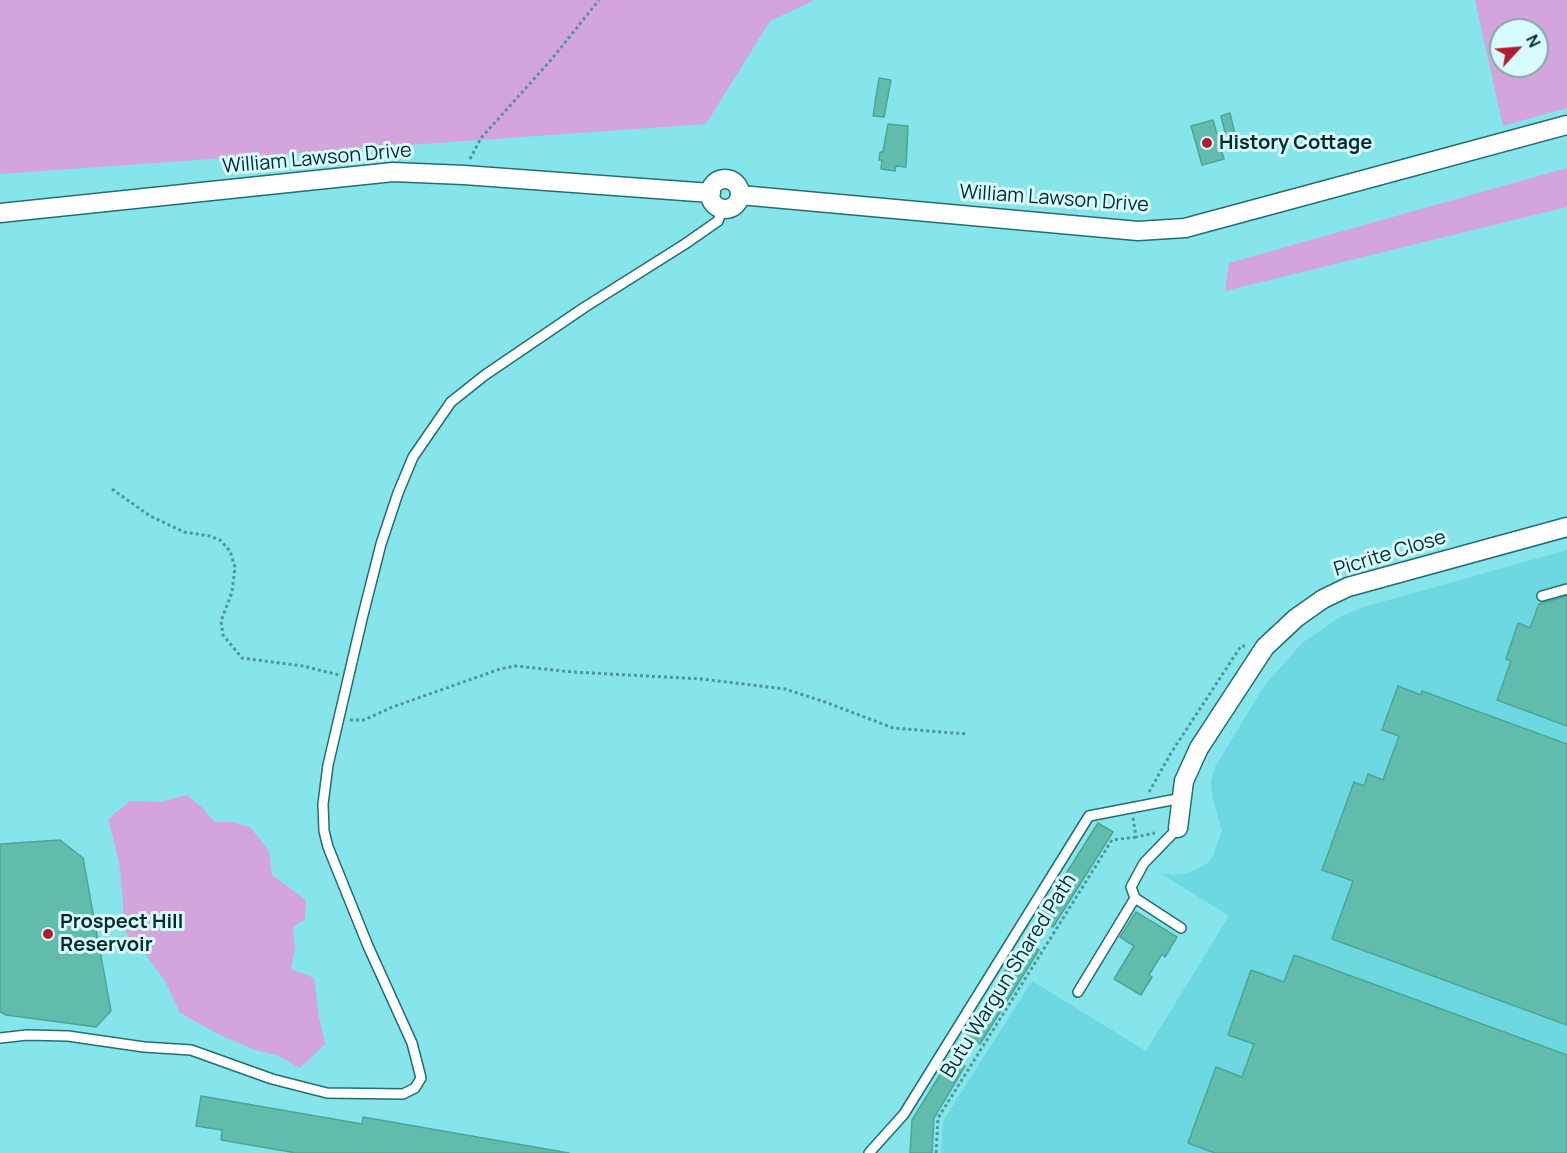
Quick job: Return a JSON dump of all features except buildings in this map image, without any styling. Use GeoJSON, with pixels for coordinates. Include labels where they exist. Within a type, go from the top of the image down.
{"type":"FeatureCollection","features":[{"type":"Feature","properties":{"kind":"street","name":"William Lawson Drive"},"geometry":{"type":"LineString","coordinates":[[0,213],[393,172],[711,193],[715,184],[724,180],[734,182],[740,190],[740,195],[1138,231],[1185,228],[1567,125]]}},
{"type":"Feature","properties":{"kind":"street"},"geometry":{"type":"LineString","coordinates":[[711,193],[712,201],[728,209],[736,204],[740,195]]}},
{"type":"Feature","properties":{"kind":"street","name":"Picrite Close"},"geometry":{"type":"LineString","coordinates":[[1178,828],[1184,781],[1199,748],[1265,647],[1296,618],[1323,599],[1348,587],[1567,527]]}},
{"type":"Feature","properties":{"kind":"lane"},"geometry":{"type":"LineString","coordinates":[[0,1038],[27,1035],[68,1036],[144,1047],[191,1050],[272,1079],[327,1093],[404,1094],[415,1088],[421,1077],[412,1042],[364,936],[328,847],[324,831],[323,804],[328,765],[381,544],[398,492],[413,457],[451,402],[485,375],[585,307],[718,221],[723,208]]}},
{"type":"Feature","properties":{"kind":"lane"},"geometry":{"type":"LineString","coordinates":[[1542,596],[1567,589]]}},
{"type":"Feature","properties":{"kind":"lane"},"geometry":{"type":"LineString","coordinates":[[869,1153],[904,1114],[1089,816],[1182,798]]}},
{"type":"Feature","properties":{"kind":"lane"},"geometry":{"type":"LineString","coordinates":[[1178,828],[1144,863],[1131,887],[1135,898],[1181,928]]}},
{"type":"Feature","properties":{"kind":"lane"},"geometry":{"type":"LineString","coordinates":[[1078,992],[1135,898]]}},
{"type":"Feature","properties":{"kind":"path"},"geometry":{"type":"LineString","coordinates":[[471,156],[481,138],[551,60],[599,0]]}},
{"type":"Feature","properties":{"kind":"path"},"geometry":{"type":"LineString","coordinates":[[112,489],[150,516],[184,532],[220,540],[230,551],[235,567],[232,592],[221,621],[223,635],[242,658],[303,666],[349,678]]}},
{"type":"Feature","properties":{"kind":"path"},"geometry":{"type":"LineString","coordinates":[[340,717],[364,720],[390,708],[500,669],[515,666],[573,672],[702,679],[784,689],[892,728],[967,734]]}},
{"type":"Feature","properties":{"kind":"path","name":"Butu Wargun Shared Path"},"geometry":{"type":"LineString","coordinates":[[936,1153],[938,1118],[1112,840],[1136,837]]}},
{"type":"Feature","properties":{"kind":"shaded area"},"geometry":{"type":"Polygon","coordinates":[[[0,0],[815,0],[770,21],[706,124],[0,174],[0,0]]]}},
{"type":"Feature","properties":{"kind":"shaded area"},"geometry":{"type":"Polygon","coordinates":[[[1475,0],[1567,0],[1567,108],[1503,126],[1492,78],[1549,78],[1549,18],[1489,18],[1489,63],[1475,0]]]}},
{"type":"Feature","properties":{"kind":"shaded area"},"geometry":{"type":"Polygon","coordinates":[[[1567,168],[1567,207],[1225,291],[1229,263],[1567,168]]]}},
{"type":"Feature","properties":{"kind":"shaded area"},"geometry":{"type":"Polygon","coordinates":[[[1567,550],[1567,1153],[941,1153],[943,1121],[1032,981],[1146,1051],[1229,916],[1160,873],[1174,875],[1188,873],[1207,864],[1213,855],[1222,831],[1213,800],[1211,783],[1215,767],[1264,686],[1302,643],[1340,617],[1360,608],[1567,550]]]}},
{"type":"Feature","properties":{"kind":"shaded area"},"geometry":{"type":"Polygon","coordinates":[[[187,795],[204,809],[214,822],[233,822],[251,828],[269,851],[272,875],[306,900],[305,920],[293,927],[295,948],[291,969],[314,978],[325,1044],[300,1068],[276,1055],[255,1050],[220,1035],[180,1013],[165,981],[143,951],[123,930],[119,862],[108,819],[130,801],[161,802],[187,795]]]}},
{"type":"Feature","properties":{"kind":"place","name":"History Cottage"},"geometry":{"type":"Point","coordinates":[1207,143]}},
{"type":"Feature","properties":{"kind":"place","name":"Prospect Hill Reservoir"},"geometry":{"type":"Point","coordinates":[48,934]}}]}
